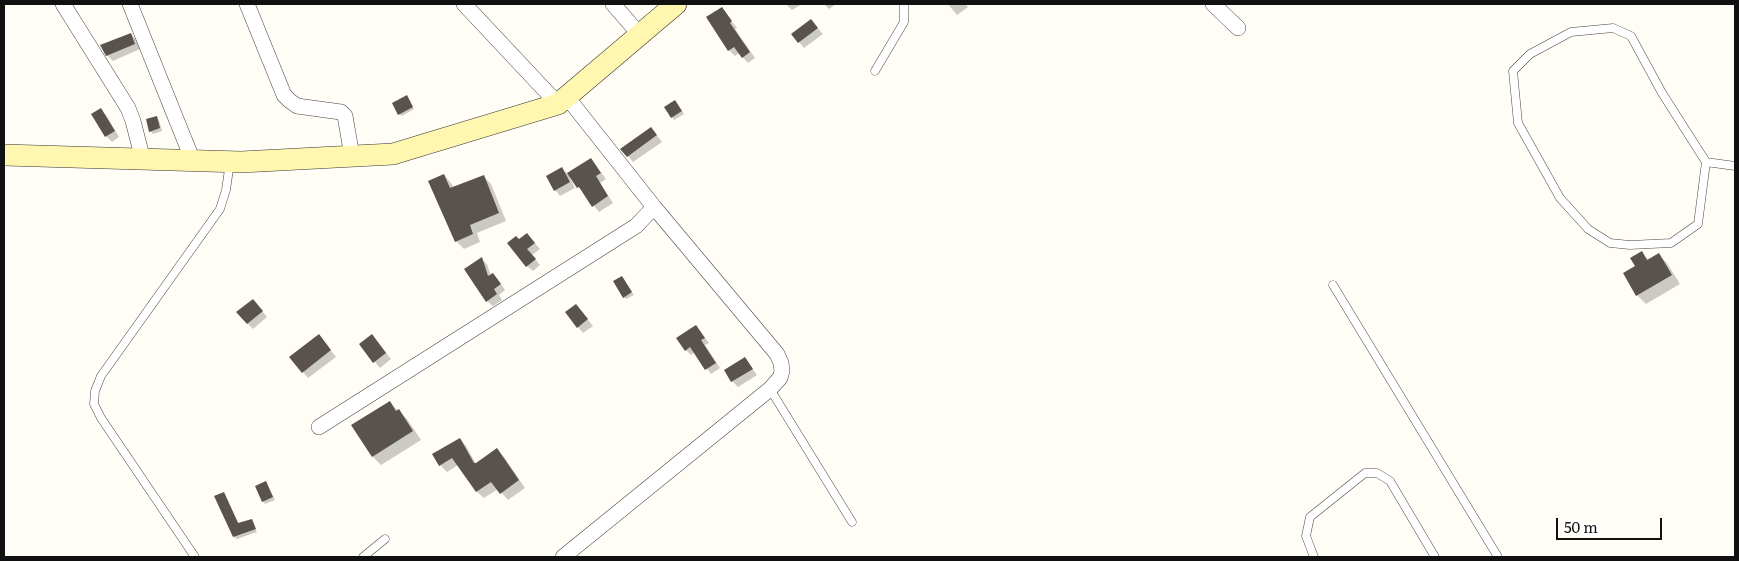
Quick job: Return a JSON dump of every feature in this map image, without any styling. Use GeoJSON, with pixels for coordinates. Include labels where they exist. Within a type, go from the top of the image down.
{"type":"FeatureCollection","features":[{"type":"Feature","properties":{"kind":"street"},"geometry":{"type":"LineString","coordinates":[[63,4],[128,108],[143,160]]}},
{"type":"Feature","properties":{"kind":"street"},"geometry":{"type":"LineString","coordinates":[[130,4],[193,161]]}},
{"type":"Feature","properties":{"kind":"street"},"geometry":{"type":"LineString","coordinates":[[247,4],[284,95],[296,106],[341,112],[345,116],[352,156]]}},
{"type":"Feature","properties":{"kind":"street"},"geometry":{"type":"LineString","coordinates":[[464,4],[563,101],[654,207],[776,354],[782,364],[780,378],[770,389],[563,557]]}},
{"type":"Feature","properties":{"kind":"street"},"geometry":{"type":"LineString","coordinates":[[612,4],[640,34]]}},
{"type":"Feature","properties":{"kind":"street"},"geometry":{"type":"LineString","coordinates":[[4,155],[230,162],[393,154],[563,101],[676,4]]}},
{"type":"Feature","properties":{"kind":"street"},"geometry":{"type":"LineString","coordinates":[[1213,4],[1238,28]]}},
{"type":"Feature","properties":{"kind":"street"},"geometry":{"type":"LineString","coordinates":[[319,428],[636,226],[654,207]]}},
{"type":"Feature","properties":{"kind":"lane"},"geometry":{"type":"LineString","coordinates":[[875,71],[904,22],[904,4]]}},
{"type":"Feature","properties":{"kind":"lane"},"geometry":{"type":"LineString","coordinates":[[1706,162],[1698,224],[1671,243],[1630,245],[1610,243],[1588,229],[1560,198],[1518,123],[1513,71],[1530,54],[1571,32],[1612,28],[1631,36],[1662,93],[1706,162],[1735,166]]}},
{"type":"Feature","properties":{"kind":"lane"},"geometry":{"type":"LineString","coordinates":[[195,557],[101,418],[94,404],[95,391],[101,376],[220,209],[226,190],[230,162]]}},
{"type":"Feature","properties":{"kind":"lane"},"geometry":{"type":"LineString","coordinates":[[1333,284],[1498,557]]}},
{"type":"Feature","properties":{"kind":"lane"},"geometry":{"type":"LineString","coordinates":[[770,389],[852,522]]}},
{"type":"Feature","properties":{"kind":"lane"},"geometry":{"type":"LineString","coordinates":[[1314,557],[1306,536],[1310,517],[1365,473],[1377,473],[1390,482],[1435,557]]}},
{"type":"Feature","properties":{"kind":"lane"},"geometry":{"type":"LineString","coordinates":[[363,557],[385,539]]}},
{"type":"Feature","properties":{"kind":"building"},"geometry":{"type":"Polygon","coordinates":[[[722,7],[732,21],[730,23],[750,52],[742,58],[734,47],[728,51],[706,17],[722,7]]]}},
{"type":"Feature","properties":{"kind":"building"},"geometry":{"type":"Polygon","coordinates":[[[811,19],[818,28],[798,43],[791,34],[811,19]]]}},
{"type":"Feature","properties":{"kind":"building"},"geometry":{"type":"Polygon","coordinates":[[[131,33],[135,44],[106,56],[100,45],[131,33]]]}},
{"type":"Feature","properties":{"kind":"building"},"geometry":{"type":"Polygon","coordinates":[[[407,95],[413,107],[398,115],[392,103],[407,95]]]}},
{"type":"Feature","properties":{"kind":"building"},"geometry":{"type":"Polygon","coordinates":[[[675,100],[682,111],[671,118],[664,107],[675,100]]]}},
{"type":"Feature","properties":{"kind":"building"},"geometry":{"type":"Polygon","coordinates":[[[101,108],[115,131],[105,137],[91,114],[101,108]]]}},
{"type":"Feature","properties":{"kind":"building"},"geometry":{"type":"Polygon","coordinates":[[[157,116],[160,128],[149,132],[146,119],[157,116]]]}},
{"type":"Feature","properties":{"kind":"building"},"geometry":{"type":"Polygon","coordinates":[[[651,127],[657,135],[627,157],[620,149],[651,127]]]}},
{"type":"Feature","properties":{"kind":"building"},"geometry":{"type":"Polygon","coordinates":[[[591,158],[601,173],[596,176],[608,196],[592,207],[567,173],[591,158]]]}},
{"type":"Feature","properties":{"kind":"building"},"geometry":{"type":"Polygon","coordinates":[[[562,167],[570,182],[554,191],[546,176],[562,167]]]}},
{"type":"Feature","properties":{"kind":"building"},"geometry":{"type":"Polygon","coordinates":[[[444,174],[450,188],[484,175],[499,213],[470,225],[473,234],[455,242],[428,181],[444,174]]]}},
{"type":"Feature","properties":{"kind":"building"},"geometry":{"type":"Polygon","coordinates":[[[527,233],[535,243],[527,249],[536,259],[526,267],[507,243],[516,236],[519,239],[527,233]]]}},
{"type":"Feature","properties":{"kind":"building"},"geometry":{"type":"Polygon","coordinates":[[[1642,251],[1647,260],[1659,253],[1672,275],[1636,296],[1623,273],[1635,266],[1630,258],[1642,251]]]}},
{"type":"Feature","properties":{"kind":"building"},"geometry":{"type":"Polygon","coordinates":[[[482,257],[488,276],[493,273],[501,284],[494,289],[497,294],[486,302],[464,269],[482,257]]]}},
{"type":"Feature","properties":{"kind":"building"},"geometry":{"type":"Polygon","coordinates":[[[622,276],[632,292],[623,298],[613,281],[622,276]]]}},
{"type":"Feature","properties":{"kind":"building"},"geometry":{"type":"Polygon","coordinates":[[[253,299],[263,311],[247,324],[236,312],[253,299]]]}},
{"type":"Feature","properties":{"kind":"building"},"geometry":{"type":"Polygon","coordinates":[[[576,304],[588,319],[577,328],[565,312],[576,304]]]}},
{"type":"Feature","properties":{"kind":"building"},"geometry":{"type":"Polygon","coordinates":[[[696,325],[705,338],[701,340],[716,363],[705,370],[690,347],[685,351],[676,338],[696,325]]]}},
{"type":"Feature","properties":{"kind":"building"},"geometry":{"type":"Polygon","coordinates":[[[319,334],[331,350],[302,373],[289,357],[319,334]]]}},
{"type":"Feature","properties":{"kind":"building"},"geometry":{"type":"Polygon","coordinates":[[[372,334],[386,353],[373,363],[359,344],[372,334]]]}},
{"type":"Feature","properties":{"kind":"building"},"geometry":{"type":"Polygon","coordinates":[[[745,357],[753,369],[731,382],[724,370],[745,357]]]}},
{"type":"Feature","properties":{"kind":"building"},"geometry":{"type":"Polygon","coordinates":[[[390,401],[396,411],[399,409],[413,431],[372,457],[351,425],[390,401]]]}},
{"type":"Feature","properties":{"kind":"building"},"geometry":{"type":"Polygon","coordinates":[[[460,438],[474,463],[497,448],[519,480],[500,494],[491,482],[476,492],[452,458],[439,466],[432,454],[460,438]]]}},
{"type":"Feature","properties":{"kind":"building"},"geometry":{"type":"Polygon","coordinates":[[[266,481],[273,497],[262,502],[255,486],[266,481]]]}},
{"type":"Feature","properties":{"kind":"building"},"geometry":{"type":"Polygon","coordinates":[[[224,492],[238,523],[252,519],[256,529],[233,537],[214,496],[224,492]]]}}]}
